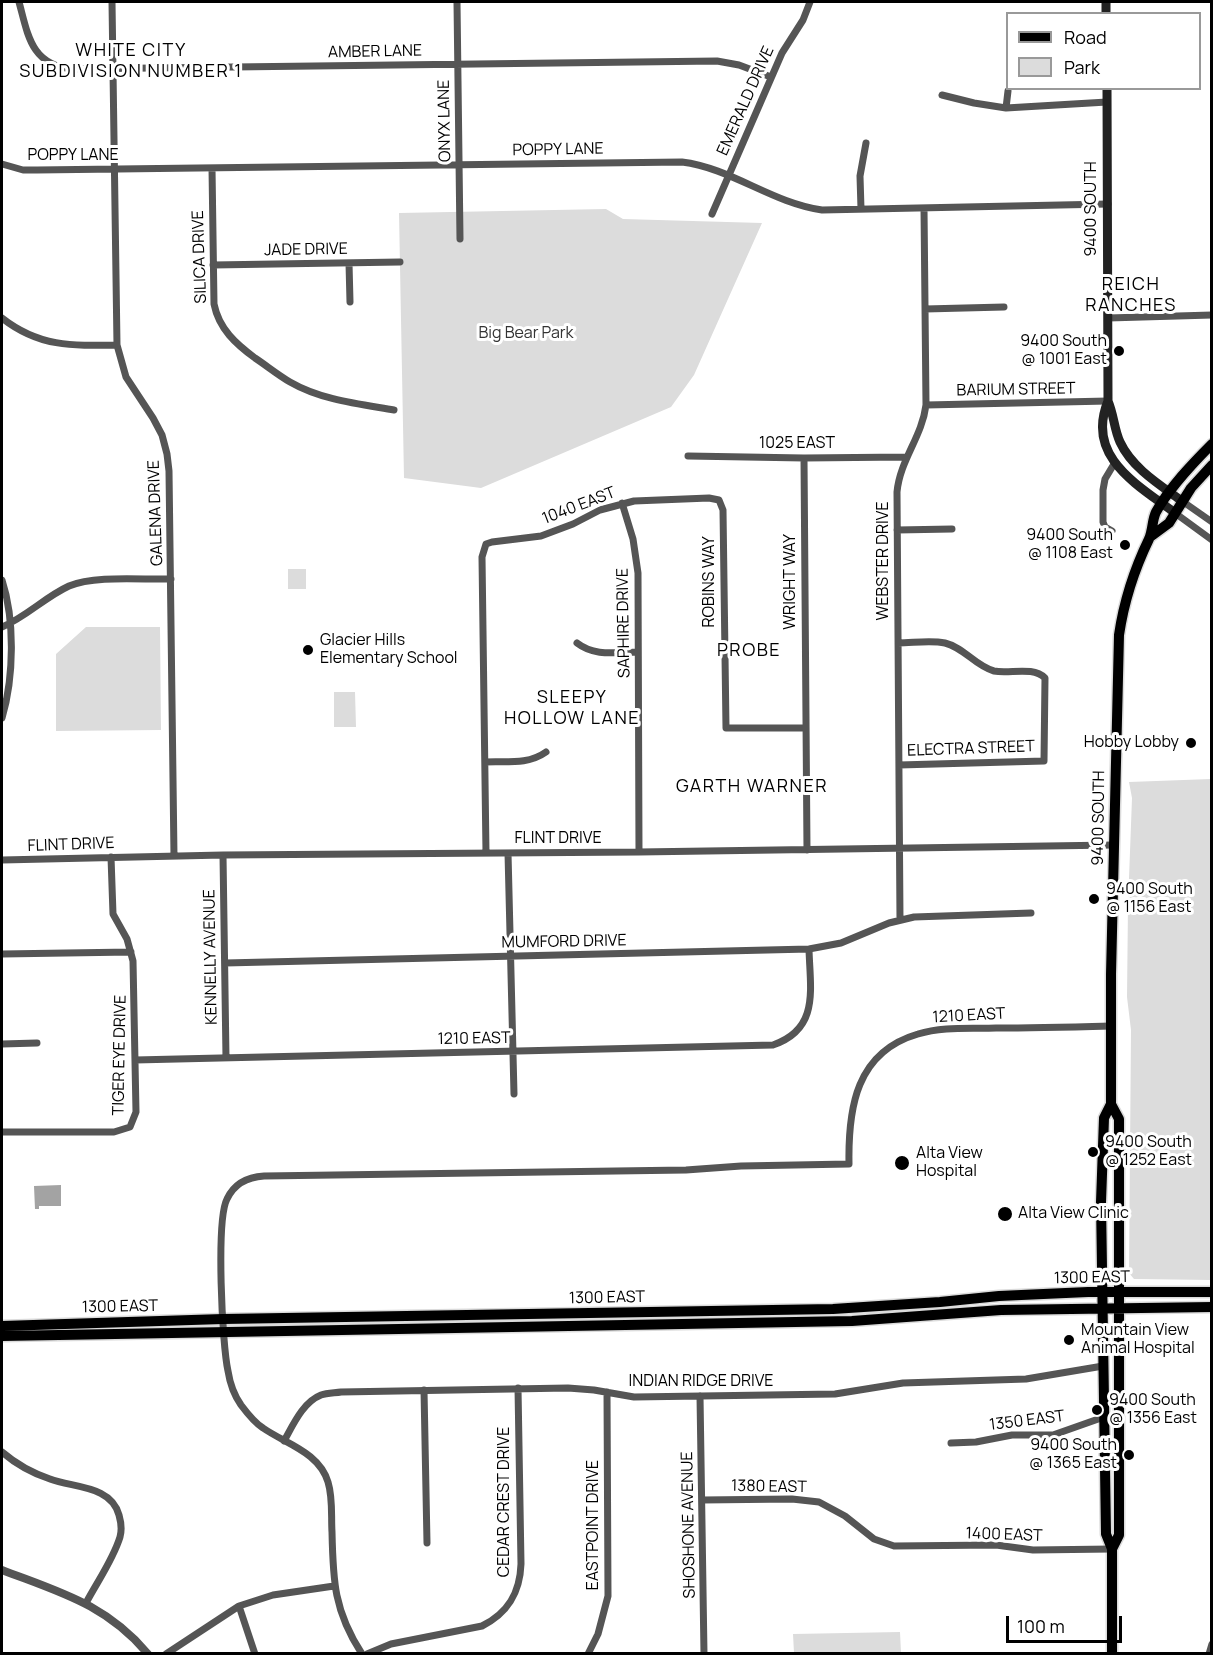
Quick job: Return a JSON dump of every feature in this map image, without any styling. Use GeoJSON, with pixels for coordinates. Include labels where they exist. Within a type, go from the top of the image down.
{"type":"FeatureCollection","features":[{"type":"Feature","properties":{"kind":"main road","name":"9400 SOUTH"},"geometry":{"type":"LineString","coordinates":[[1107,90],[1108,401],[1103,414],[1104,436],[1107,451],[1114,464],[1128,478],[1175,513],[1169,523],[1150,537]]}},
{"type":"Feature","properties":{"kind":"main road","name":"9400 SOUTH"},"geometry":{"type":"LineString","coordinates":[[1108,401],[1117,435],[1128,455],[1142,470],[1182,501]]}},
{"type":"Feature","properties":{"kind":"main road"},"geometry":{"type":"LineString","coordinates":[[1162,503],[1212,444]]}},
{"type":"Feature","properties":{"kind":"main road"},"geometry":{"type":"LineString","coordinates":[[1175,513],[1212,465]]}},
{"type":"Feature","properties":{"kind":"main road","name":"9400 SOUTH"},"geometry":{"type":"LineString","coordinates":[[1112,1653],[1112,1549],[1106,1534],[1101,1202],[1104,1118],[1111,1104],[1119,635],[1131,580],[1139,557],[1150,537],[1155,514],[1162,503]]}},
{"type":"Feature","properties":{"kind":"main road","name":"9400 SOUTH"},"geometry":{"type":"LineString","coordinates":[[1111,1104],[1119,1119],[1119,1535],[1112,1549]]}},
{"type":"Feature","properties":{"kind":"main road","name":"1300 EAST"},"geometry":{"type":"LineString","coordinates":[[2,1326],[223,1319],[833,1309],[999,1296],[1102,1292],[1212,1292]]}},
{"type":"Feature","properties":{"kind":"main road","name":"1300 EAST"},"geometry":{"type":"LineString","coordinates":[[2,1336],[852,1321],[1001,1310],[1212,1307]]}},
{"type":"Feature","properties":{"kind":"street","name":"AMBER LANE"},"geometry":{"type":"LineString","coordinates":[[19,2],[33,47],[40,57],[61,68],[717,61],[739,65],[771,77]]}},
{"type":"Feature","properties":{"kind":"street","name":"GALENA DRIVE"},"geometry":{"type":"LineString","coordinates":[[112,2],[117,345],[126,377],[133,391],[153,418],[162,435],[167,454],[170,500],[174,856]]}},
{"type":"Feature","properties":{"kind":"street","name":"ONYX LANE"},"geometry":{"type":"LineString","coordinates":[[456,2],[460,239]]}},
{"type":"Feature","properties":{"kind":"street","name":"EMERALD DRIVE"},"geometry":{"type":"LineString","coordinates":[[712,214],[771,77],[785,47],[803,20],[810,2]]}},
{"type":"Feature","properties":{"kind":"street"},"geometry":{"type":"LineString","coordinates":[[1006,108],[1008,91]]}},
{"type":"Feature","properties":{"kind":"street"},"geometry":{"type":"LineString","coordinates":[[942,95],[1006,108],[1107,102]]}},
{"type":"Feature","properties":{"kind":"street"},"geometry":{"type":"LineString","coordinates":[[861,208],[860,176],[866,143]]}},
{"type":"Feature","properties":{"kind":"street","name":"POPPY LANE"},"geometry":{"type":"LineString","coordinates":[[2,164],[23,170],[114,170],[682,162],[702,166],[800,206],[822,210],[1108,204]]}},
{"type":"Feature","properties":{"kind":"street","name":"SILICA DRIVE"},"geometry":{"type":"LineString","coordinates":[[212,168],[216,314],[226,333],[245,351],[291,383],[336,399],[394,410]]}},
{"type":"Feature","properties":{"kind":"street","name":"WEBSTER DRIVE"},"geometry":{"type":"LineString","coordinates":[[900,920],[898,480],[906,457],[921,430],[926,405],[924,208]]}},
{"type":"Feature","properties":{"kind":"street"},"geometry":{"type":"LineString","coordinates":[[349,262],[350,302]]}},
{"type":"Feature","properties":{"kind":"street","name":"JADE DRIVE"},"geometry":{"type":"LineString","coordinates":[[213,265],[400,262]]}},
{"type":"Feature","properties":{"kind":"street"},"geometry":{"type":"LineString","coordinates":[[926,309],[1004,307]]}},
{"type":"Feature","properties":{"kind":"street"},"geometry":{"type":"LineString","coordinates":[[1108,318],[1212,315]]}},
{"type":"Feature","properties":{"kind":"street"},"geometry":{"type":"LineString","coordinates":[[2,318],[19,331],[47,341],[76,345],[117,345]]}},
{"type":"Feature","properties":{"kind":"street","name":"BARIUM STREET"},"geometry":{"type":"LineString","coordinates":[[926,405],[1108,401]]}},
{"type":"Feature","properties":{"kind":"street","name":"1025 EAST"},"geometry":{"type":"LineString","coordinates":[[688,456],[906,457]]}},
{"type":"Feature","properties":{"kind":"street","name":"WRIGHT WAY"},"geometry":{"type":"LineString","coordinates":[[804,458],[807,850]]}},
{"type":"Feature","properties":{"kind":"street"},"geometry":{"type":"LineString","coordinates":[[1112,531],[1107,529],[1103,522],[1103,490],[1105,479],[1114,464]]}},
{"type":"Feature","properties":{"kind":"street","name":"1040 EAST"},"geometry":{"type":"LineString","coordinates":[[485,762],[482,566],[483,549],[486,544],[541,536],[573,524],[600,510],[622,503],[660,499],[709,498],[719,500]]}},
{"type":"Feature","properties":{"kind":"street","name":"ROBINS WAY"},"geometry":{"type":"LineString","coordinates":[[719,500],[723,510],[726,728],[806,728]]}},
{"type":"Feature","properties":{"kind":"street"},"geometry":{"type":"LineString","coordinates":[[1182,501],[1212,522]]}},
{"type":"Feature","properties":{"kind":"street","name":"SAPHIRE DRIVE"},"geometry":{"type":"LineString","coordinates":[[622,503],[637,556],[639,852]]}},
{"type":"Feature","properties":{"kind":"street"},"geometry":{"type":"LineString","coordinates":[[1175,513],[1212,540]]}},
{"type":"Feature","properties":{"kind":"street"},"geometry":{"type":"LineString","coordinates":[[897,530],[952,529]]}},
{"type":"Feature","properties":{"kind":"street"},"geometry":{"type":"LineString","coordinates":[[2,627],[79,582],[171,579]]}},
{"type":"Feature","properties":{"kind":"street"},"geometry":{"type":"LineString","coordinates":[[2,580],[10,623],[10,678],[2,718]]}},
{"type":"Feature","properties":{"kind":"street"},"geometry":{"type":"LineString","coordinates":[[577,643],[594,652],[638,652]]}},
{"type":"Feature","properties":{"kind":"street","name":"ELECTRA STREET"},"geometry":{"type":"LineString","coordinates":[[898,643],[943,643],[966,652],[976,662],[989,669],[1003,672],[1035,672],[1045,678],[1044,761],[898,765]]}},
{"type":"Feature","properties":{"kind":"street"},"geometry":{"type":"LineString","coordinates":[[486,853],[485,762],[525,762],[537,759],[546,753]]}},
{"type":"Feature","properties":{"kind":"street","name":"FLINT DRIVE"},"geometry":{"type":"LineString","coordinates":[[2,860],[222,855],[1114,845]]}},
{"type":"Feature","properties":{"kind":"street"},"geometry":{"type":"LineString","coordinates":[[508,853],[514,1094]]}},
{"type":"Feature","properties":{"kind":"street","name":"KENNELLY AVENUE"},"geometry":{"type":"LineString","coordinates":[[222,855],[226,1058]]}},
{"type":"Feature","properties":{"kind":"street","name":"TIGER EYE DRIVE"},"geometry":{"type":"LineString","coordinates":[[2,1132],[114,1132],[130,1127],[136,1112],[131,952],[127,939],[113,914],[111,858]]}},
{"type":"Feature","properties":{"kind":"street","name":"MUMFORD DRIVE"},"geometry":{"type":"LineString","coordinates":[[225,963],[809,949],[841,943],[900,920],[929,916],[1031,913]]}},
{"type":"Feature","properties":{"kind":"street","name":"1210 EAST"},"geometry":{"type":"LineString","coordinates":[[135,1060],[773,1045],[792,1035],[805,1021],[811,998],[809,949]]}},
{"type":"Feature","properties":{"kind":"street"},"geometry":{"type":"LineString","coordinates":[[2,954],[131,952]]}},
{"type":"Feature","properties":{"kind":"street","name":"1210 EAST"},"geometry":{"type":"LineString","coordinates":[[223,1319],[222,1212],[227,1198],[234,1189],[252,1177],[675,1170],[849,1164],[850,1120],[861,1080],[875,1060],[886,1050],[902,1041],[919,1033],[950,1029],[1111,1026]]}},
{"type":"Feature","properties":{"kind":"street"},"geometry":{"type":"LineString","coordinates":[[2,1044],[37,1043]]}},
{"type":"Feature","properties":{"kind":"street"},"geometry":{"type":"LineString","coordinates":[[223,1319],[228,1371],[231,1387],[238,1401],[258,1425],[314,1459],[322,1468],[328,1481],[331,1496],[334,1587],[343,1619],[362,1653]]}},
{"type":"Feature","properties":{"kind":"street","name":"INDIAN RIDGE DRIVE"},"geometry":{"type":"LineString","coordinates":[[284,1441],[309,1403],[321,1395],[341,1392],[581,1388],[634,1397],[846,1393],[903,1383],[1026,1379],[1103,1366]]}},
{"type":"Feature","properties":{"kind":"street","name":"CEDAR CREST DRIVE"},"geometry":{"type":"LineString","coordinates":[[367,1653],[398,1642],[482,1626],[493,1621],[511,1603],[520,1578],[521,1564],[518,1388]]}},
{"type":"Feature","properties":{"kind":"street"},"geometry":{"type":"LineString","coordinates":[[424,1390],[427,1543]]}},
{"type":"Feature","properties":{"kind":"street","name":"EASTPOINT DRIVE"},"geometry":{"type":"LineString","coordinates":[[588,1653],[598,1634],[608,1596],[607,1392]]}},
{"type":"Feature","properties":{"kind":"street","name":"SHOSHONE AVENUE"},"geometry":{"type":"LineString","coordinates":[[700,1396],[704,1653]]}},
{"type":"Feature","properties":{"kind":"street","name":"1350 EAST"},"geometry":{"type":"LineString","coordinates":[[951,1443],[976,1442],[1012,1435],[1053,1435],[1104,1417]]}},
{"type":"Feature","properties":{"kind":"street"},"geometry":{"type":"LineString","coordinates":[[2,1452],[19,1465],[51,1480],[101,1492],[118,1510],[121,1535],[86,1603]]}},
{"type":"Feature","properties":{"kind":"street","name":"1380 EAST"},"geometry":{"type":"LineString","coordinates":[[702,1500],[792,1499],[819,1502],[845,1515],[874,1539],[894,1546]]}},
{"type":"Feature","properties":{"kind":"street","name":"1400 EAST"},"geometry":{"type":"LineString","coordinates":[[894,1546],[996,1545],[1033,1550],[1112,1549]]}},
{"type":"Feature","properties":{"kind":"street"},"geometry":{"type":"LineString","coordinates":[[2,1570],[86,1603],[115,1621],[147,1653]]}},
{"type":"Feature","properties":{"kind":"street"},"geometry":{"type":"LineString","coordinates":[[166,1653],[239,1606],[282,1594],[334,1587]]}},
{"type":"Feature","properties":{"kind":"street"},"geometry":{"type":"LineString","coordinates":[[239,1606],[255,1653]]}},
{"type":"Feature","properties":{"kind":"street"},"geometry":{"type":"LineString","coordinates":[[1209,1653],[1212,1644]]}},
{"type":"Feature","properties":{"kind":"green space","name":"Big Bear Park"},"geometry":{"type":"Polygon","coordinates":[[[606,209],[623,219],[762,223],[694,375],[671,407],[481,488],[404,478],[399,213],[606,209]]]}},
{"type":"Feature","properties":{"kind":"green space"},"geometry":{"type":"Polygon","coordinates":[[[288,569],[306,569],[306,589],[288,589],[288,569]]]}},
{"type":"Feature","properties":{"kind":"green space"},"geometry":{"type":"Polygon","coordinates":[[[86,627],[160,627],[161,730],[56,731],[56,654],[86,627]]]}},
{"type":"Feature","properties":{"kind":"green space"},"geometry":{"type":"Polygon","coordinates":[[[334,692],[355,692],[356,727],[334,727],[334,692]]]}},
{"type":"Feature","properties":{"kind":"green space"},"geometry":{"type":"Polygon","coordinates":[[[1211,779],[1211,1280],[1134,1279],[1129,1273],[1131,1030],[1127,997],[1132,798],[1129,782],[1211,779]]]}},
{"type":"Feature","properties":{"kind":"green space"},"geometry":{"type":"Polygon","coordinates":[[[900,1632],[901,1653],[794,1653],[793,1634],[900,1632]]]}},
{"type":"Feature","properties":{"kind":"shaded area"},"geometry":{"type":"Polygon","coordinates":[[[61,1185],[61,1206],[39,1206],[39,1209],[35,1209],[34,1186],[61,1185]]]}},
{"type":"Feature","properties":{"kind":"place","name":"9400 South @ 1001 East"},"geometry":{"type":"Point","coordinates":[1119,351]}},
{"type":"Feature","properties":{"kind":"place","name":"9400 South @ 1108 East"},"geometry":{"type":"Point","coordinates":[1125,545]}},
{"type":"Feature","properties":{"kind":"place","name":"Glacier Hills Elementary School"},"geometry":{"type":"Point","coordinates":[308,650]}},
{"type":"Feature","properties":{"kind":"place","name":"Hobby Lobby"},"geometry":{"type":"Point","coordinates":[1191,743]}},
{"type":"Feature","properties":{"kind":"place","name":"9400 South @ 1156 East"},"geometry":{"type":"Point","coordinates":[1094,899]}},
{"type":"Feature","properties":{"kind":"place","name":"9400 South @ 1252 East"},"geometry":{"type":"Point","coordinates":[1093,1152]}},
{"type":"Feature","properties":{"kind":"place","name":"Alta View Hospital"},"geometry":{"type":"Point","coordinates":[902,1163]}},
{"type":"Feature","properties":{"kind":"place","name":"Alta View Clinic"},"geometry":{"type":"Point","coordinates":[1005,1214]}},
{"type":"Feature","properties":{"kind":"place","name":"Mountain View Animal Hospital"},"geometry":{"type":"Point","coordinates":[1069,1340]}},
{"type":"Feature","properties":{"kind":"place","name":"9400 South @ 1356 East"},"geometry":{"type":"Point","coordinates":[1097,1410]}},
{"type":"Feature","properties":{"kind":"place","name":"9400 South @ 1365 East"},"geometry":{"type":"Point","coordinates":[1129,1455]}},
{"type":"Feature","properties":{"kind":"district","name":"WHITE CITY SUBDIVISION NUMBER 1"},"geometry":{"type":"Point","coordinates":[131,61]}},
{"type":"Feature","properties":{"kind":"district","name":"REICH RANCHES"},"geometry":{"type":"Point","coordinates":[1131,295]}},
{"type":"Feature","properties":{"kind":"district","name":"PROBE"},"geometry":{"type":"Point","coordinates":[749,651]}},
{"type":"Feature","properties":{"kind":"district","name":"SLEEPY HOLLOW LANE"},"geometry":{"type":"Point","coordinates":[572,708]}},
{"type":"Feature","properties":{"kind":"district","name":"GARTH WARNER"},"geometry":{"type":"Point","coordinates":[752,787]}}]}
